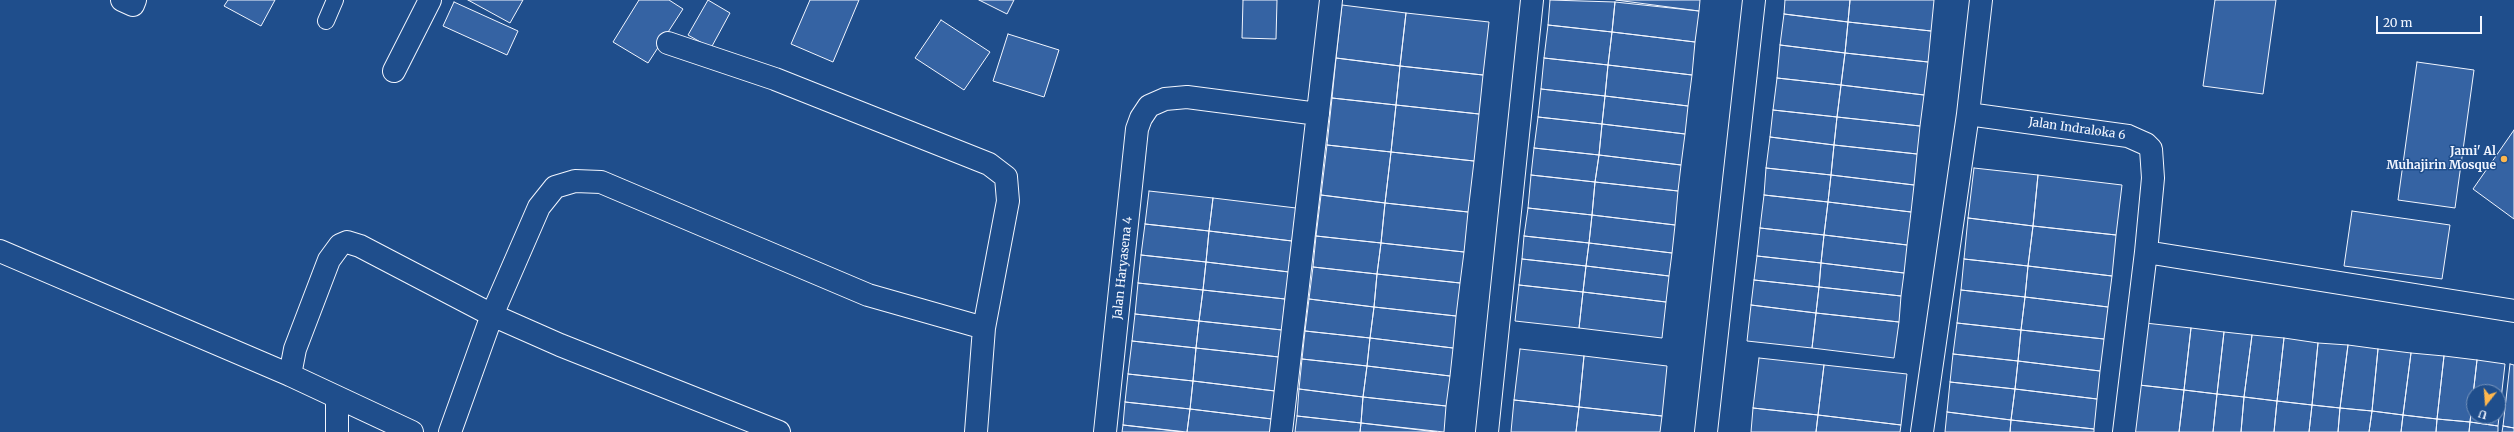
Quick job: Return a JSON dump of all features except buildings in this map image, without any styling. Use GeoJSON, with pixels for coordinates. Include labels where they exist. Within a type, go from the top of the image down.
{"type":"FeatureCollection","features":[{"type":"Feature","properties":{"kind":"street"},"geometry":{"type":"LineString","coordinates":[[122,0],[133,5],[135,0]]}},
{"type":"Feature","properties":{"kind":"street"},"geometry":{"type":"LineString","coordinates":[[394,71],[430,0]]}},
{"type":"Feature","properties":{"kind":"street"},"geometry":{"type":"LineString","coordinates":[[1281,432],[1330,0]]}},
{"type":"Feature","properties":{"kind":"street"},"geometry":{"type":"LineString","coordinates":[[1487,432],[1532,0]]}},
{"type":"Feature","properties":{"kind":"street"},"geometry":{"type":"LineString","coordinates":[[1706,432],[1754,0]]}},
{"type":"Feature","properties":{"kind":"street"},"geometry":{"type":"LineString","coordinates":[[1922,432],[1968,114],[1981,0]]}},
{"type":"Feature","properties":{"kind":"street"},"geometry":{"type":"LineString","coordinates":[[668,43],[775,79],[989,164],[1006,177],[1008,201],[984,328],[976,432]]}},
{"type":"Feature","properties":{"kind":"street","name":"Jalan Haryasena 4"},"geometry":{"type":"LineString","coordinates":[[1105,432],[1137,129],[1149,106],[1165,99],[1187,97],[1318,114]]}},
{"type":"Feature","properties":{"kind":"street","name":"Jalan Indraloka 6"},"geometry":{"type":"LineString","coordinates":[[1968,114],[2128,136],[2146,144],[2151,149],[2153,178],[2146,252],[2124,432]]}},
{"type":"Feature","properties":{"kind":"street"},"geometry":{"type":"LineString","coordinates":[[450,432],[492,315],[539,207],[554,187],[575,181],[608,185],[868,295],[984,328]]}},
{"type":"Feature","properties":{"kind":"street"},"geometry":{"type":"LineString","coordinates":[[290,375],[295,349],[329,260],[340,245],[347,242],[360,246],[492,315],[560,345],[779,432]]}},
{"type":"Feature","properties":{"kind":"street"},"geometry":{"type":"LineString","coordinates":[[0,251],[290,375],[412,432]]}},
{"type":"Feature","properties":{"kind":"street"},"geometry":{"type":"LineString","coordinates":[[2146,252],[2514,312]]}},
{"type":"Feature","properties":{"kind":"street"},"geometry":{"type":"LineString","coordinates":[[337,398],[337,432]]}},
{"type":"Feature","properties":{"kind":"lane"},"geometry":{"type":"LineString","coordinates":[[326,21],[335,0]]}},
{"type":"Feature","properties":{"kind":"place","name":"Jami' Al Muhajirin Mosque"},"geometry":{"type":"Point","coordinates":[2504,159]}}]}
